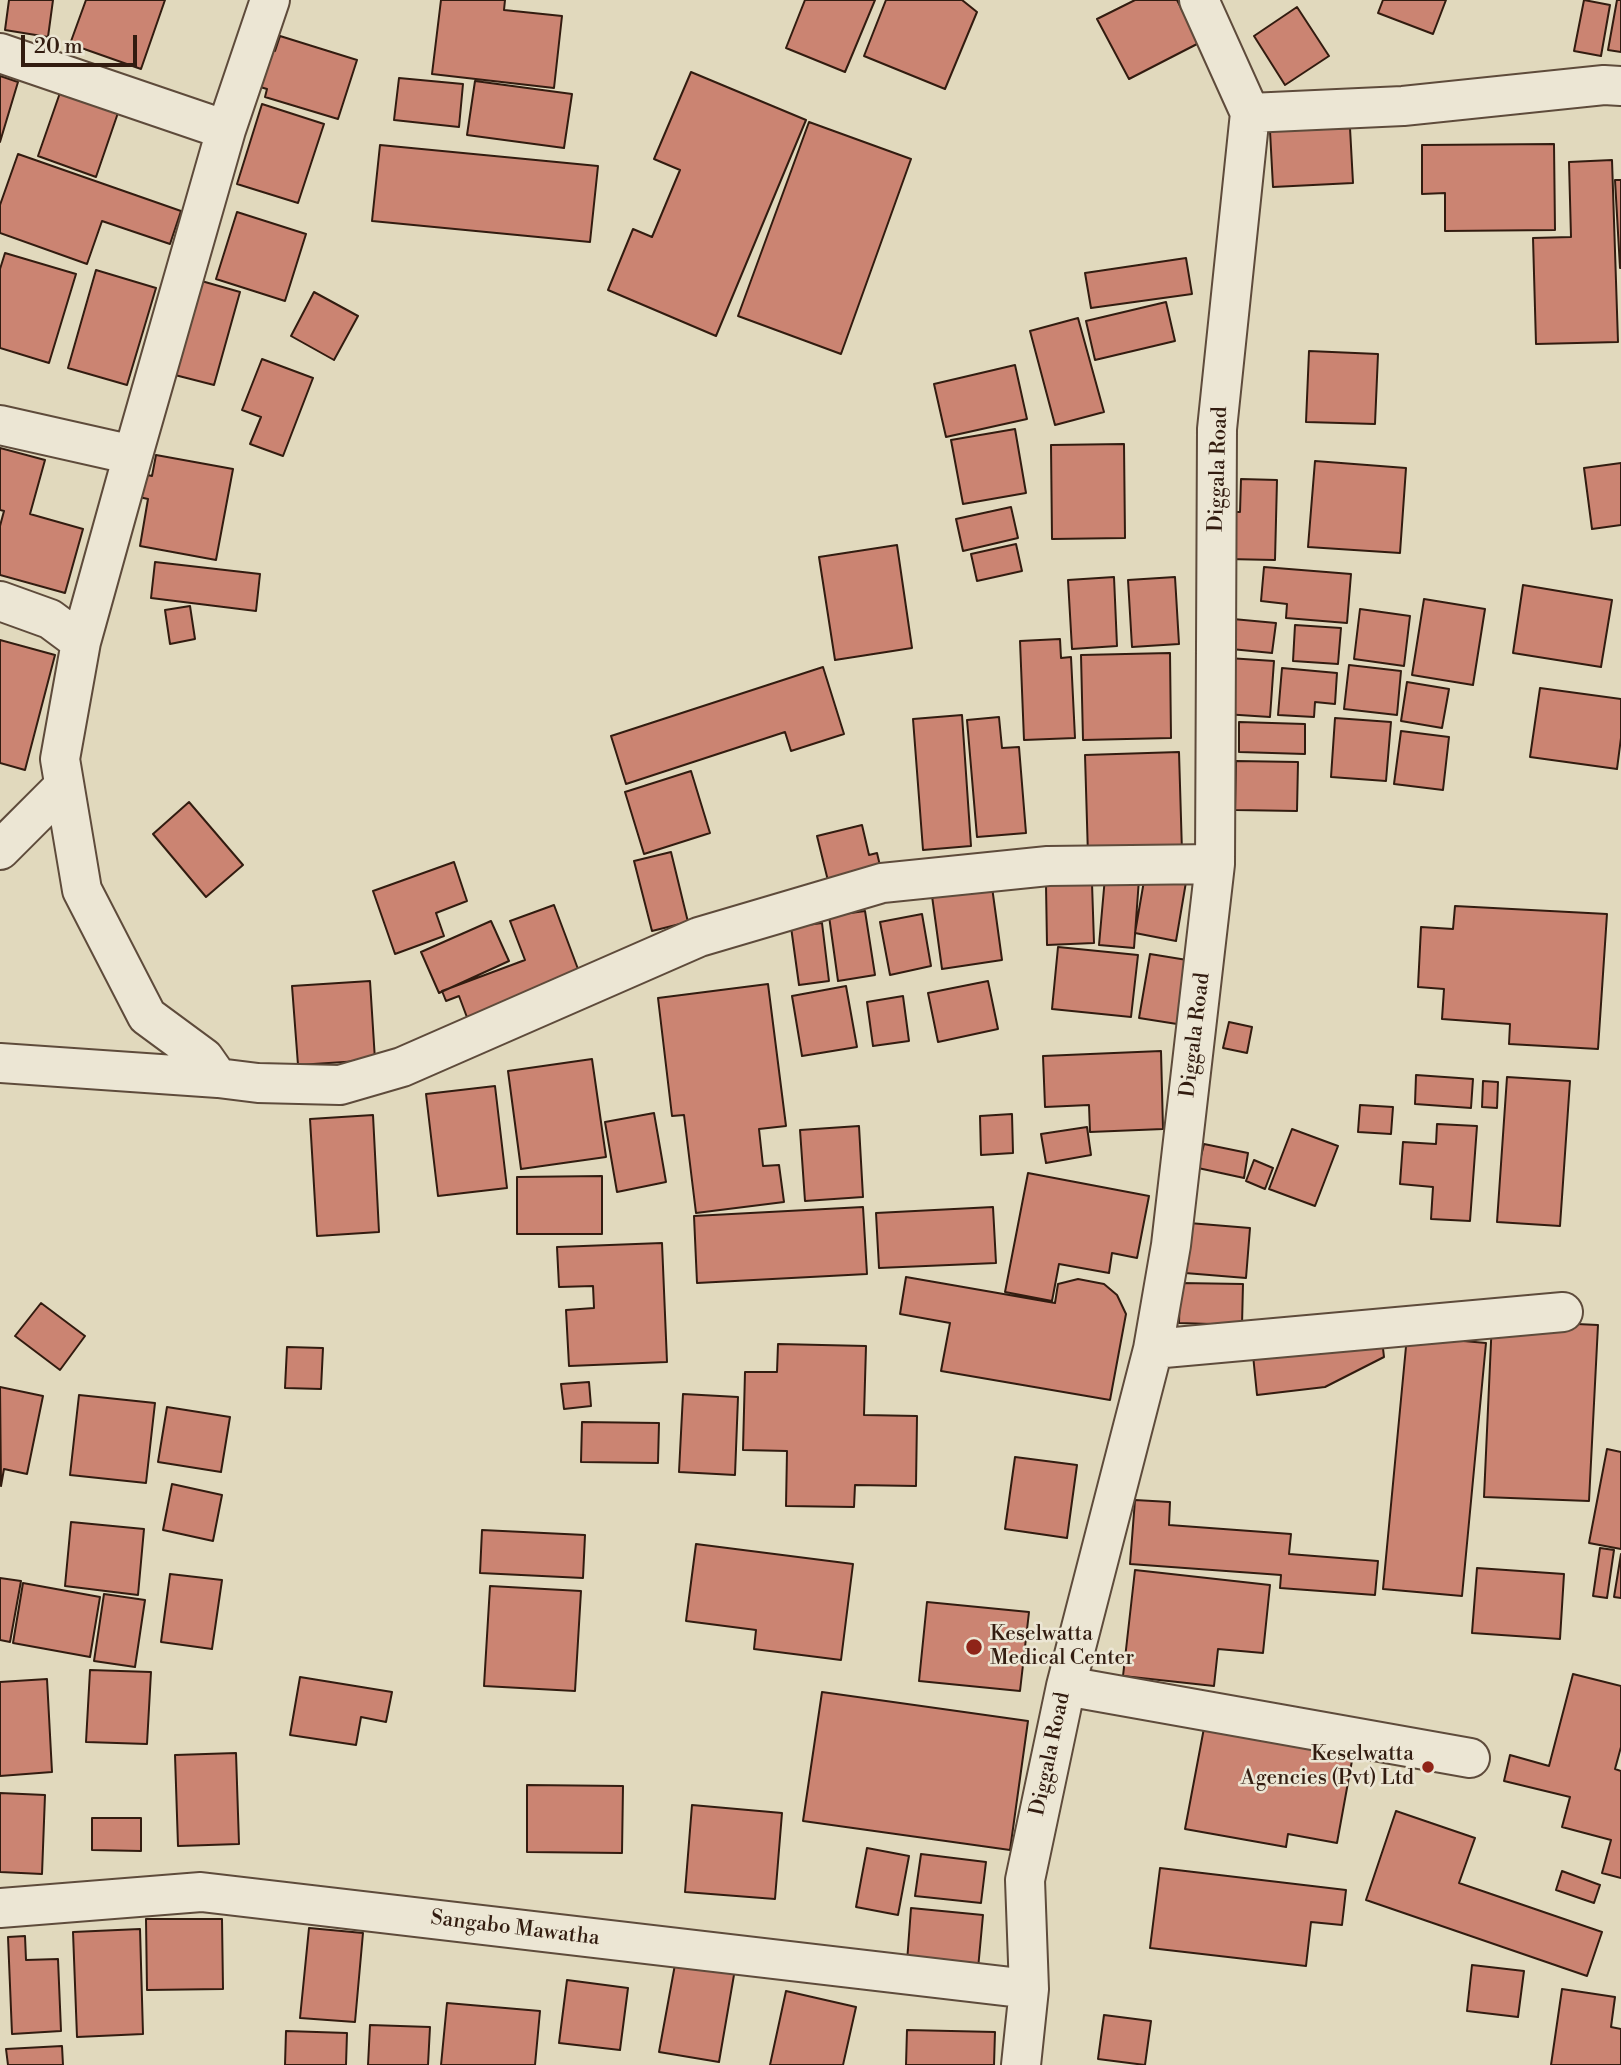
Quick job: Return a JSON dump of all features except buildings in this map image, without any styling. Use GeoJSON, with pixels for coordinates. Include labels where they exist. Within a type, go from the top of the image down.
{"type":"FeatureCollection","features":[{"type":"Feature","properties":{"kind":"street"},"geometry":{"type":"LineString","coordinates":[[218,1078],[204,1058],[147,1016],[82,890],[60,759],[81,642],[226,130],[270,0]]}},
{"type":"Feature","properties":{"kind":"street"},"geometry":{"type":"LineString","coordinates":[[1199,0],[1250,113],[1403,106],[1604,85],[1621,86]]}},
{"type":"Feature","properties":{"kind":"street"},"geometry":{"type":"LineString","coordinates":[[0,53],[226,130]]}},
{"type":"Feature","properties":{"kind":"street","name":"Diggala Road"},"geometry":{"type":"LineString","coordinates":[[1021,2065],[1029,1989],[1025,1880],[1066,1686],[1153,1349],[1171,1245],[1215,864],[1217,429],[1250,113]]}},
{"type":"Feature","properties":{"kind":"street"},"geometry":{"type":"LineString","coordinates":[[0,425],[133,455]]}},
{"type":"Feature","properties":{"kind":"street"},"geometry":{"type":"LineString","coordinates":[[0,601],[50,619],[81,642]]}},
{"type":"Feature","properties":{"kind":"street"},"geometry":{"type":"LineString","coordinates":[[0,850],[64,786]]}},
{"type":"Feature","properties":{"kind":"street"},"geometry":{"type":"LineString","coordinates":[[0,1063],[258,1083],[340,1085],[402,1067],[699,937],[882,883],[1048,866],[1215,864]]}},
{"type":"Feature","properties":{"kind":"street"},"geometry":{"type":"LineString","coordinates":[[1153,1349],[1563,1312]]}},
{"type":"Feature","properties":{"kind":"street"},"geometry":{"type":"LineString","coordinates":[[1066,1686],[1470,1758]]}},
{"type":"Feature","properties":{"kind":"street","name":"Sangabo Mawatha"},"geometry":{"type":"LineString","coordinates":[[0,1908],[201,1892],[1029,1989]]}},
{"type":"Feature","properties":{"kind":"place","name":"Keselwatta Medical Center"},"geometry":{"type":"Point","coordinates":[974,1647]}},
{"type":"Feature","properties":{"kind":"place","name":"Keselwatta Agencies (Pvt) Ltd"},"geometry":{"type":"Point","coordinates":[1428,1767]}}]}
